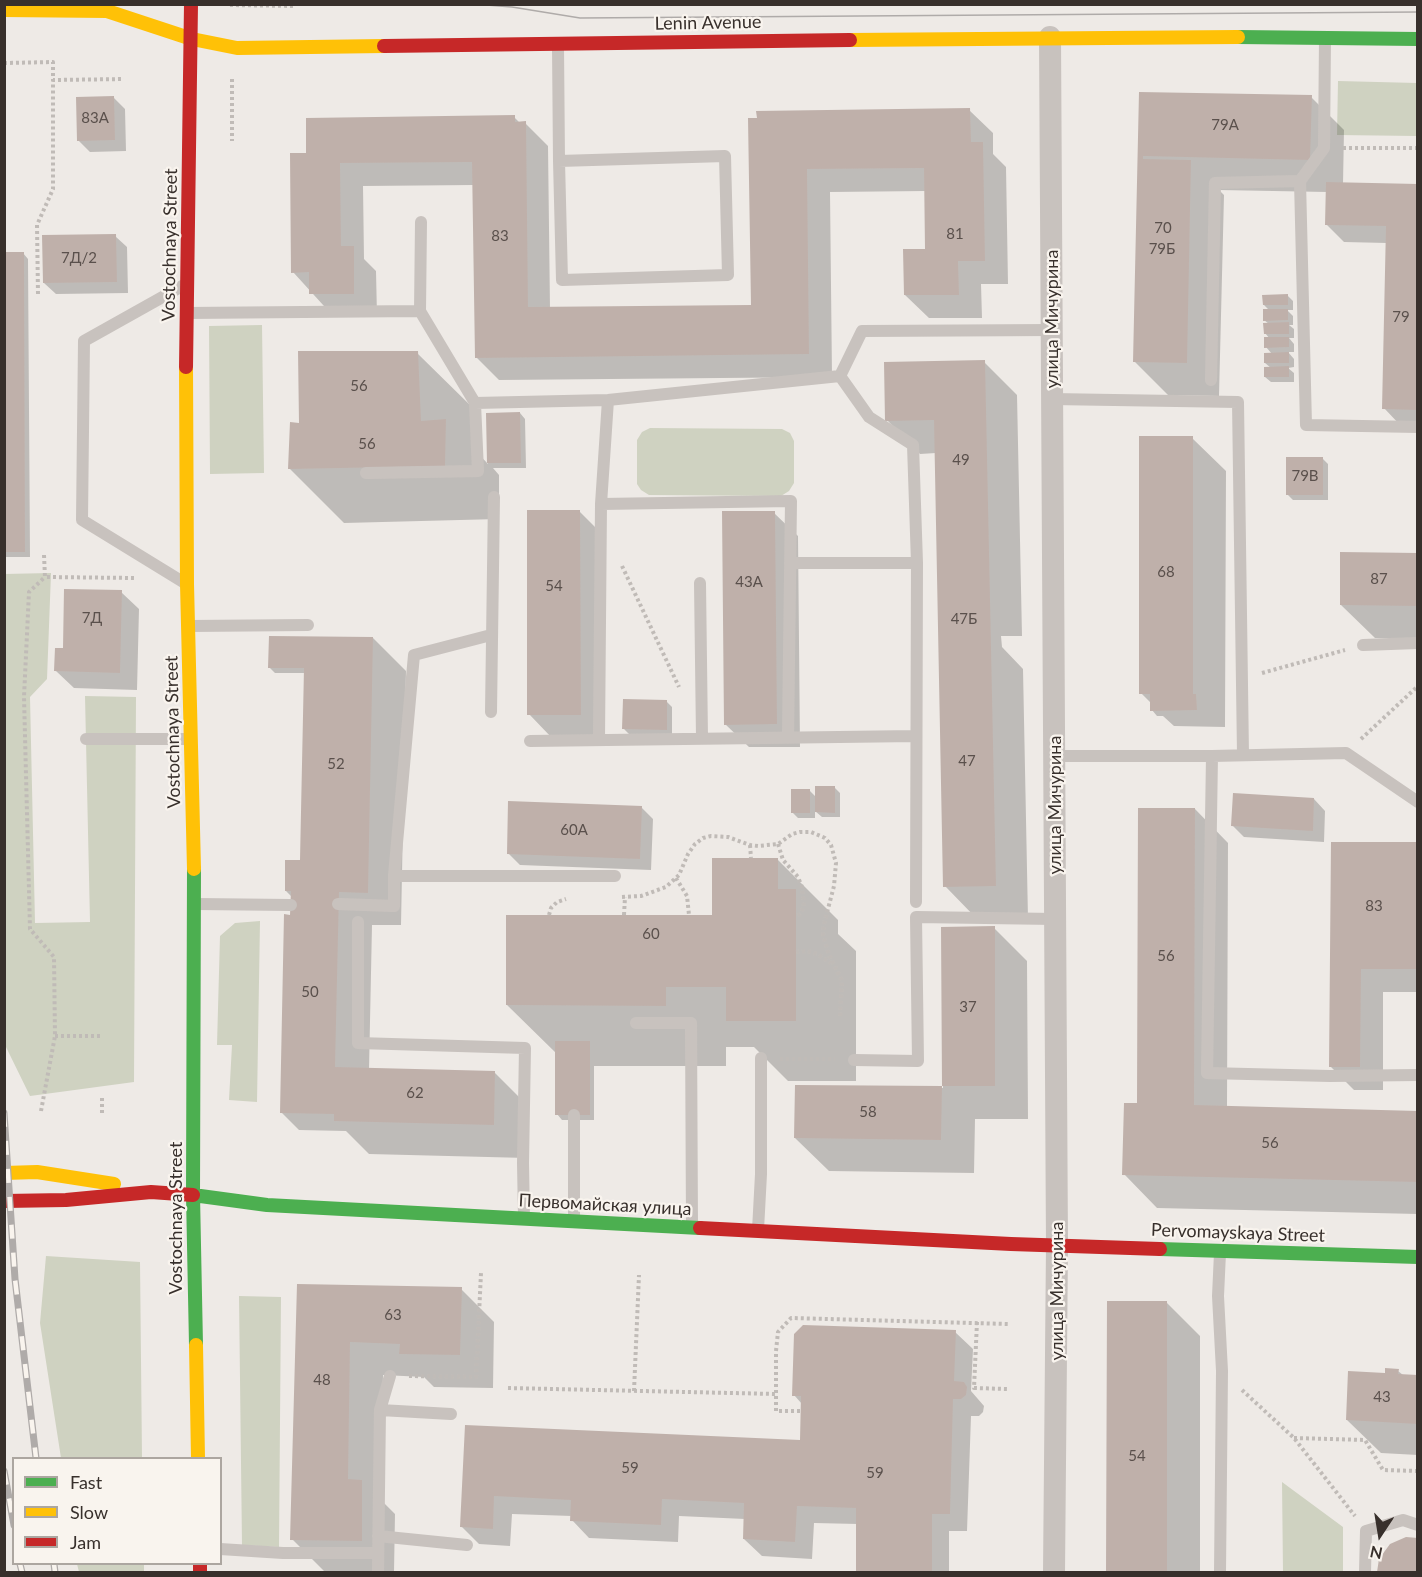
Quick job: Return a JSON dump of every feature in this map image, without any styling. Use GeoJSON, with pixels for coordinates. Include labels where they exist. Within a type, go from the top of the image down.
{"type":"FeatureCollection","features":[{"type":"Feature","properties":{"kind":"main road","name":"Vostochnaya Street"},"geometry":{"type":"LineString","coordinates":[[191,4],[186,284],[187,584],[195,904],[193,1195],[198,1457]]}},
{"type":"Feature","properties":{"kind":"main road","name":"Lenin Avenue"},"geometry":{"type":"LineString","coordinates":[[4,10],[106,11],[192,39],[237,48],[1050,37],[1418,39]]}},
{"type":"Feature","properties":{"kind":"main road","name":"Первомайская улица"},"geometry":{"type":"LineString","coordinates":[[4,1173],[61,1174],[151,1192],[267,1205],[1057,1245]]}},
{"type":"Feature","properties":{"kind":"main road","name":"Первомайская улица"},"geometry":{"type":"LineString","coordinates":[[4,1201],[66,1200],[151,1192]]}},
{"type":"Feature","properties":{"kind":"main road","name":"Pervomayskaya Street"},"geometry":{"type":"LineString","coordinates":[[1057,1245],[1418,1257]]}},
{"type":"Feature","properties":{"kind":"street","name":"улица Мичурина"},"geometry":{"type":"LineString","coordinates":[[1050,37],[1057,1245],[1054,1572]]}},
{"type":"Feature","properties":{"kind":"lane"},"geometry":{"type":"LineString","coordinates":[[1325,37],[1324,148],[1300,181],[1306,425],[1418,427]]}},
{"type":"Feature","properties":{"kind":"lane"},"geometry":{"type":"LineString","coordinates":[[558,44],[559,161],[562,280],[728,275],[724,156],[559,161]]}},
{"type":"Feature","properties":{"kind":"lane"},"geometry":{"type":"LineString","coordinates":[[1211,380],[1215,183],[1300,181]]}},
{"type":"Feature","properties":{"kind":"lane"},"geometry":{"type":"LineString","coordinates":[[366,473],[478,471],[475,403],[420,311],[421,222]]}},
{"type":"Feature","properties":{"kind":"lane"},"geometry":{"type":"LineString","coordinates":[[186,284],[84,341],[82,520],[187,584]]}},
{"type":"Feature","properties":{"kind":"lane"},"geometry":{"type":"LineString","coordinates":[[187,313],[420,311]]}},
{"type":"Feature","properties":{"kind":"lane"},"geometry":{"type":"LineString","coordinates":[[840,376],[862,331],[1052,330]]}},
{"type":"Feature","properties":{"kind":"lane"},"geometry":{"type":"LineString","coordinates":[[475,403],[608,400],[840,376]]}},
{"type":"Feature","properties":{"kind":"lane"},"geometry":{"type":"LineString","coordinates":[[840,376],[869,417],[914,445],[917,562],[916,902]]}},
{"type":"Feature","properties":{"kind":"lane"},"geometry":{"type":"LineString","coordinates":[[1052,399],[1238,402],[1243,755]]}},
{"type":"Feature","properties":{"kind":"lane"},"geometry":{"type":"LineString","coordinates":[[599,739],[601,504],[608,400]]}},
{"type":"Feature","properties":{"kind":"lane"},"geometry":{"type":"LineString","coordinates":[[491,712],[494,497]]}},
{"type":"Feature","properties":{"kind":"lane"},"geometry":{"type":"LineString","coordinates":[[601,504],[790,501],[788,737]]}},
{"type":"Feature","properties":{"kind":"lane"},"geometry":{"type":"LineString","coordinates":[[790,563],[917,562]]}},
{"type":"Feature","properties":{"kind":"lane"},"geometry":{"type":"LineString","coordinates":[[700,583],[702,738]]}},
{"type":"Feature","properties":{"kind":"lane"},"geometry":{"type":"LineString","coordinates":[[189,626],[308,625]]}},
{"type":"Feature","properties":{"kind":"lane"},"geometry":{"type":"LineString","coordinates":[[338,904],[394,906],[394,876],[414,655],[491,635]]}},
{"type":"Feature","properties":{"kind":"lane"},"geometry":{"type":"LineString","coordinates":[[1363,645],[1418,643]]}},
{"type":"Feature","properties":{"kind":"lane"},"geometry":{"type":"LineString","coordinates":[[530,741],[916,736]]}},
{"type":"Feature","properties":{"kind":"lane"},"geometry":{"type":"LineString","coordinates":[[86,739],[192,739]]}},
{"type":"Feature","properties":{"kind":"lane"},"geometry":{"type":"LineString","coordinates":[[1054,756],[1346,753],[1418,802]]}},
{"type":"Feature","properties":{"kind":"lane"},"geometry":{"type":"LineString","coordinates":[[1212,756],[1207,1073],[1330,1076],[1418,1075]]}},
{"type":"Feature","properties":{"kind":"lane"},"geometry":{"type":"LineString","coordinates":[[394,876],[615,876]]}},
{"type":"Feature","properties":{"kind":"lane"},"geometry":{"type":"LineString","coordinates":[[195,904],[291,905]]}},
{"type":"Feature","properties":{"kind":"lane"},"geometry":{"type":"LineString","coordinates":[[854,1060],[918,1061],[916,917],[1055,918]]}},
{"type":"Feature","properties":{"kind":"lane"},"geometry":{"type":"LineString","coordinates":[[358,922],[358,1043],[525,1048],[524,1219]]}},
{"type":"Feature","properties":{"kind":"lane"},"geometry":{"type":"LineString","coordinates":[[636,1023],[691,1023],[692,1227]]}},
{"type":"Feature","properties":{"kind":"lane"},"geometry":{"type":"LineString","coordinates":[[758,1230],[761,1174],[761,1058]]}},
{"type":"Feature","properties":{"kind":"lane"},"geometry":{"type":"LineString","coordinates":[[574,1115],[574,1221]]}},
{"type":"Feature","properties":{"kind":"lane"},"geometry":{"type":"LineString","coordinates":[[1220,1250],[1218,1296],[1222,1371],[1220,1572]]}},
{"type":"Feature","properties":{"kind":"lane"},"geometry":{"type":"LineString","coordinates":[[378,1572],[380,1410],[390,1376]]}},
{"type":"Feature","properties":{"kind":"lane"},"geometry":{"type":"LineString","coordinates":[[380,1410],[452,1414]]}},
{"type":"Feature","properties":{"kind":"lane"},"geometry":{"type":"LineString","coordinates":[[1365,1572],[1366,1531],[1403,1520],[1418,1525]]}},
{"type":"Feature","properties":{"kind":"lane"},"geometry":{"type":"LineString","coordinates":[[378,1536],[467,1545]]}},
{"type":"Feature","properties":{"kind":"lane"},"geometry":{"type":"LineString","coordinates":[[222,1549],[283,1553],[378,1553]]}},
{"type":"Feature","properties":{"kind":"path"},"geometry":{"type":"LineString","coordinates":[[230,5],[292,6]]}},
{"type":"Feature","properties":{"kind":"path"},"geometry":{"type":"LineString","coordinates":[[4,63],[53,62],[53,189],[37,225],[38,294]]}},
{"type":"Feature","properties":{"kind":"path"},"geometry":{"type":"LineString","coordinates":[[53,80],[124,79]]}},
{"type":"Feature","properties":{"kind":"path"},"geometry":{"type":"LineString","coordinates":[[231,80],[232,141]]}},
{"type":"Feature","properties":{"kind":"path"},"geometry":{"type":"LineString","coordinates":[[1324,148],[1418,148]]}},
{"type":"Feature","properties":{"kind":"path"},"geometry":{"type":"LineString","coordinates":[[44,555],[45,578]]}},
{"type":"Feature","properties":{"kind":"path"},"geometry":{"type":"LineString","coordinates":[[622,566],[682,695]]}},
{"type":"Feature","properties":{"kind":"path"},"geometry":{"type":"LineString","coordinates":[[41,1111],[55,1036],[54,957],[30,929],[24,697],[29,592],[45,578],[145,578]]}},
{"type":"Feature","properties":{"kind":"path"},"geometry":{"type":"LineString","coordinates":[[1242,679],[1363,645]]}},
{"type":"Feature","properties":{"kind":"path"},"geometry":{"type":"LineString","coordinates":[[1346,753],[1418,686]]}},
{"type":"Feature","properties":{"kind":"path"},"geometry":{"type":"LineString","coordinates":[[616,896],[651,894],[666,887],[683,869],[688,854],[695,844],[703,838],[720,835],[750,845],[778,844],[792,834],[805,831],[825,838],[831,844],[836,863],[836,875],[823,930],[825,948],[842,981],[840,1016]]}},
{"type":"Feature","properties":{"kind":"path"},"geometry":{"type":"LineString","coordinates":[[778,844],[783,860],[798,877],[802,886],[804,907],[796,916]]}},
{"type":"Feature","properties":{"kind":"path"},"geometry":{"type":"LineString","coordinates":[[750,845],[751,858]]}},
{"type":"Feature","properties":{"kind":"path"},"geometry":{"type":"LineString","coordinates":[[676,878],[687,896],[689,915]]}},
{"type":"Feature","properties":{"kind":"path"},"geometry":{"type":"LineString","coordinates":[[624,915],[625,897]]}},
{"type":"Feature","properties":{"kind":"path"},"geometry":{"type":"LineString","coordinates":[[549,915],[551,908],[567,898]]}},
{"type":"Feature","properties":{"kind":"path"},"geometry":{"type":"LineString","coordinates":[[796,952],[807,951],[818,954],[833,964]]}},
{"type":"Feature","properties":{"kind":"path"},"geometry":{"type":"LineString","coordinates":[[55,1036],[102,1035]]}},
{"type":"Feature","properties":{"kind":"path"},"geometry":{"type":"LineString","coordinates":[[761,1058],[854,1060]]}},
{"type":"Feature","properties":{"kind":"path"},"geometry":{"type":"LineString","coordinates":[[102,1098],[102,1113]]}},
{"type":"Feature","properties":{"kind":"path"},"geometry":{"type":"LineString","coordinates":[[390,1376],[476,1377],[481,1273]]}},
{"type":"Feature","properties":{"kind":"path"},"geometry":{"type":"LineString","coordinates":[[634,1391],[639,1275]]}},
{"type":"Feature","properties":{"kind":"path"},"geometry":{"type":"LineString","coordinates":[[800,1411],[776,1411],[778,1332],[791,1318],[1008,1324]]}},
{"type":"Feature","properties":{"kind":"path"},"geometry":{"type":"LineString","coordinates":[[977,1322],[974,1388],[1007,1389]]}},
{"type":"Feature","properties":{"kind":"path"},"geometry":{"type":"LineString","coordinates":[[1222,1371],[1294,1437],[1366,1531]]}},
{"type":"Feature","properties":{"kind":"path"},"geometry":{"type":"LineString","coordinates":[[508,1388],[776,1394]]}},
{"type":"Feature","properties":{"kind":"path"},"geometry":{"type":"LineString","coordinates":[[1294,1437],[1365,1440],[1383,1470],[1418,1471]]}},
{"type":"Feature","properties":{"kind":"green space"},"geometry":{"type":"Polygon","coordinates":[[[1338,81],[1417,83],[1417,136],[1337,135],[1338,81]]]}},
{"type":"Feature","properties":{"kind":"green space"},"geometry":{"type":"Polygon","coordinates":[[[262,325],[264,473],[210,474],[209,326],[262,325]]]}},
{"type":"Feature","properties":{"kind":"green space"},"geometry":{"type":"Polygon","coordinates":[[[650,428],[782,429],[790,433],[794,441],[794,483],[789,491],[781,496],[649,495],[637,484],[637,440],[642,432],[650,428]]]}},
{"type":"Feature","properties":{"kind":"green space"},"geometry":{"type":"Polygon","coordinates":[[[51,573],[47,679],[30,697],[35,923],[90,922],[85,696],[136,697],[134,1082],[30,1096],[6,1047],[4,574],[51,573]]]}},
{"type":"Feature","properties":{"kind":"green space"},"geometry":{"type":"Polygon","coordinates":[[[260,921],[257,1102],[229,1100],[232,1045],[217,1045],[220,936],[235,923],[260,921]]]}},
{"type":"Feature","properties":{"kind":"green space"},"geometry":{"type":"Polygon","coordinates":[[[46,1256],[140,1262],[142,1457],[61,1457],[40,1323],[46,1256]]]}},
{"type":"Feature","properties":{"kind":"green space"},"geometry":{"type":"Polygon","coordinates":[[[239,1296],[281,1297],[279,1547],[242,1545],[239,1296]]]}},
{"type":"Feature","properties":{"kind":"green space"},"geometry":{"type":"Polygon","coordinates":[[[1282,1482],[1343,1527],[1343,1572],[1283,1572],[1282,1482]]]}},
{"type":"Feature","properties":{"kind":"green space"},"geometry":{"type":"Polygon","coordinates":[[[77,1565],[144,1565],[144,1572],[79,1572],[77,1565]]]}},
{"type":"Feature","properties":{"kind":"building"},"geometry":{"type":"Polygon","coordinates":[[[1139,92],[1312,95],[1310,160],[1143,156],[1143,159],[1191,160],[1187,363],[1133,362],[1139,92]]]}},
{"type":"Feature","properties":{"kind":"building"},"geometry":{"type":"Polygon","coordinates":[[[114,96],[115,140],[77,141],[76,97],[114,96]]]}},
{"type":"Feature","properties":{"kind":"building"},"geometry":{"type":"Polygon","coordinates":[[[970,108],[971,142],[983,142],[985,261],[958,261],[959,295],[904,295],[903,249],[925,249],[924,168],[807,169],[809,354],[475,358],[472,162],[340,163],[341,246],[354,246],[354,294],[309,294],[309,272],[291,273],[290,153],[306,153],[306,118],[515,115],[515,122],[526,121],[528,307],[751,305],[748,118],[757,118],[756,111],[970,108]]]}},
{"type":"Feature","properties":{"kind":"building"},"geometry":{"type":"Polygon","coordinates":[[[1326,182],[1418,184],[1418,410],[1382,409],[1386,226],[1325,225],[1326,182]]]}},
{"type":"Feature","properties":{"kind":"building"},"geometry":{"type":"Polygon","coordinates":[[[116,234],[117,282],[43,283],[42,235],[116,234]]]}},
{"type":"Feature","properties":{"kind":"building"},"geometry":{"type":"Polygon","coordinates":[[[5,252],[24,252],[25,552],[5,552],[5,252]]]}},
{"type":"Feature","properties":{"kind":"building"},"geometry":{"type":"Polygon","coordinates":[[[1288,294],[1288,305],[1263,305],[1262,295],[1288,294]]]}},
{"type":"Feature","properties":{"kind":"building"},"geometry":{"type":"Polygon","coordinates":[[[1263,309],[1288,309],[1288,320],[1263,321],[1263,309]]]}},
{"type":"Feature","properties":{"kind":"building"},"geometry":{"type":"Polygon","coordinates":[[[1289,322],[1289,334],[1264,334],[1263,323],[1289,322]]]}},
{"type":"Feature","properties":{"kind":"building"},"geometry":{"type":"Polygon","coordinates":[[[1264,337],[1289,337],[1289,347],[1264,348],[1264,337]]]}},
{"type":"Feature","properties":{"kind":"building"},"geometry":{"type":"Polygon","coordinates":[[[298,351],[418,351],[421,421],[446,419],[445,466],[288,469],[290,422],[299,423],[298,351]]]}},
{"type":"Feature","properties":{"kind":"building"},"geometry":{"type":"Polygon","coordinates":[[[1289,352],[1289,363],[1264,363],[1264,353],[1289,352]]]}},
{"type":"Feature","properties":{"kind":"building"},"geometry":{"type":"Polygon","coordinates":[[[985,360],[996,886],[943,887],[934,420],[885,421],[884,362],[985,360]]]}},
{"type":"Feature","properties":{"kind":"building"},"geometry":{"type":"Polygon","coordinates":[[[1289,366],[1289,377],[1264,377],[1264,367],[1289,366]]]}},
{"type":"Feature","properties":{"kind":"building"},"geometry":{"type":"Polygon","coordinates":[[[520,412],[521,463],[487,463],[486,413],[520,412]]]}},
{"type":"Feature","properties":{"kind":"building"},"geometry":{"type":"Polygon","coordinates":[[[1139,436],[1193,436],[1193,694],[1196,694],[1197,710],[1150,711],[1150,694],[1139,694],[1139,436]]]}},
{"type":"Feature","properties":{"kind":"building"},"geometry":{"type":"Polygon","coordinates":[[[1286,457],[1323,457],[1323,495],[1286,495],[1286,457]]]}},
{"type":"Feature","properties":{"kind":"building"},"geometry":{"type":"Polygon","coordinates":[[[527,510],[580,510],[581,715],[527,715],[527,510]]]}},
{"type":"Feature","properties":{"kind":"building"},"geometry":{"type":"Polygon","coordinates":[[[722,511],[775,511],[777,724],[724,725],[722,511]]]}},
{"type":"Feature","properties":{"kind":"building"},"geometry":{"type":"Polygon","coordinates":[[[1340,552],[1418,553],[1418,606],[1340,605],[1340,552]]]}},
{"type":"Feature","properties":{"kind":"building"},"geometry":{"type":"Polygon","coordinates":[[[64,589],[122,590],[120,673],[54,671],[55,648],[63,648],[64,589]]]}},
{"type":"Feature","properties":{"kind":"building"},"geometry":{"type":"Polygon","coordinates":[[[269,636],[373,637],[368,893],[339,892],[335,1067],[495,1071],[494,1125],[334,1121],[334,1114],[280,1113],[284,914],[290,915],[291,891],[285,891],[285,860],[300,860],[304,668],[268,668],[269,636]]]}},
{"type":"Feature","properties":{"kind":"building"},"geometry":{"type":"Polygon","coordinates":[[[623,699],[667,700],[667,730],[622,729],[623,699]]]}},
{"type":"Feature","properties":{"kind":"building"},"geometry":{"type":"Polygon","coordinates":[[[815,786],[835,786],[835,813],[815,812],[815,786]]]}},
{"type":"Feature","properties":{"kind":"building"},"geometry":{"type":"Polygon","coordinates":[[[791,789],[810,789],[810,813],[791,813],[791,789]]]}},
{"type":"Feature","properties":{"kind":"building"},"geometry":{"type":"Polygon","coordinates":[[[1233,793],[1314,798],[1313,831],[1231,826],[1233,793]]]}},
{"type":"Feature","properties":{"kind":"building"},"geometry":{"type":"Polygon","coordinates":[[[508,801],[642,806],[640,859],[507,854],[508,801]]]}},
{"type":"Feature","properties":{"kind":"building"},"geometry":{"type":"Polygon","coordinates":[[[1138,808],[1195,808],[1194,1105],[1418,1111],[1418,1182],[1122,1175],[1124,1103],[1137,1103],[1138,808]]]}},
{"type":"Feature","properties":{"kind":"building"},"geometry":{"type":"Polygon","coordinates":[[[1331,842],[1418,842],[1418,969],[1361,969],[1360,1067],[1329,1067],[1331,842]]]}},
{"type":"Feature","properties":{"kind":"building"},"geometry":{"type":"Polygon","coordinates":[[[712,858],[778,858],[778,889],[796,889],[796,1021],[726,1021],[726,987],[666,987],[666,1006],[506,1005],[506,915],[712,915],[712,858]]]}},
{"type":"Feature","properties":{"kind":"building"},"geometry":{"type":"Polygon","coordinates":[[[995,926],[995,1086],[942,1086],[941,927],[995,926]]]}},
{"type":"Feature","properties":{"kind":"building"},"geometry":{"type":"Polygon","coordinates":[[[555,1041],[590,1041],[590,1115],[555,1115],[555,1041]]]}},
{"type":"Feature","properties":{"kind":"building"},"geometry":{"type":"Polygon","coordinates":[[[795,1085],[942,1086],[941,1140],[794,1138],[795,1085]]]}},
{"type":"Feature","properties":{"kind":"building"},"geometry":{"type":"Polygon","coordinates":[[[297,1284],[462,1287],[460,1355],[399,1354],[400,1344],[350,1342],[348,1479],[362,1480],[362,1541],[290,1540],[297,1284]]]}},
{"type":"Feature","properties":{"kind":"building"},"geometry":{"type":"Polygon","coordinates":[[[1107,1301],[1167,1301],[1167,1572],[1106,1572],[1107,1301]]]}},
{"type":"Feature","properties":{"kind":"building"},"geometry":{"type":"Polygon","coordinates":[[[803,1325],[956,1330],[954,1381],[964,1382],[967,1387],[966,1395],[961,1399],[953,1399],[950,1514],[932,1514],[932,1572],[856,1572],[856,1508],[797,1506],[795,1542],[743,1539],[744,1503],[662,1499],[661,1525],[570,1521],[571,1500],[494,1496],[493,1529],[460,1527],[465,1425],[800,1440],[801,1396],[792,1396],[794,1334],[803,1325]]]}},
{"type":"Feature","properties":{"kind":"building"},"geometry":{"type":"Polygon","coordinates":[[[1385,1368],[1399,1369],[1398,1374],[1418,1375],[1418,1424],[1346,1420],[1348,1371],[1385,1373],[1385,1368]]]}},
{"type":"Feature","properties":{"kind":"building"},"geometry":{"type":"Polygon","coordinates":[[[1406,1537],[1418,1538],[1418,1572],[1377,1572],[1379,1559],[1390,1544],[1406,1537]]]}},
{"type":"Feature","properties":{"kind":"tram line"},"geometry":{"type":"LineString","coordinates":[[473,4],[512,7],[580,18],[1418,12]]}},
{"type":"Feature","properties":{"kind":"railway"},"geometry":{"type":"LineString","coordinates":[[4,1113],[15,1279],[36,1457]]}},
{"type":"Feature","properties":{"kind":"railway"},"geometry":{"type":"LineString","coordinates":[[4,1471],[12,1514]]}},
{"type":"Feature","properties":{"kind":"railway"},"geometry":{"type":"LineString","coordinates":[[20,1565],[22,1572]]}},
{"type":"Feature","properties":{"kind":"railway"},"geometry":{"type":"LineString","coordinates":[[54,1565],[55,1572]]}},
{"type":"Feature","properties":{"kind":"traffic: fast"},"geometry":{"type":"LineString","coordinates":[[1238,37],[1418,39]]}},
{"type":"Feature","properties":{"kind":"traffic: fast"},"geometry":{"type":"LineString","coordinates":[[194,869],[193,1195],[196,1345]]}},
{"type":"Feature","properties":{"kind":"traffic: fast"},"geometry":{"type":"LineString","coordinates":[[193,1195],[267,1205],[700,1228]]}},
{"type":"Feature","properties":{"kind":"traffic: fast"},"geometry":{"type":"LineString","coordinates":[[1160,1249],[1418,1257]]}},
{"type":"Feature","properties":{"kind":"traffic: slow"},"geometry":{"type":"LineString","coordinates":[[4,10],[107,11],[192,39],[237,48],[384,46]]}},
{"type":"Feature","properties":{"kind":"traffic: slow"},"geometry":{"type":"LineString","coordinates":[[850,40],[1238,37]]}},
{"type":"Feature","properties":{"kind":"traffic: slow"},"geometry":{"type":"LineString","coordinates":[[186,367],[187,584],[194,869]]}},
{"type":"Feature","properties":{"kind":"traffic: slow"},"geometry":{"type":"LineString","coordinates":[[4,1173],[37,1172],[114,1184]]}},
{"type":"Feature","properties":{"kind":"traffic: slow"},"geometry":{"type":"LineString","coordinates":[[196,1345],[198,1457]]}},
{"type":"Feature","properties":{"kind":"traffic: jam"},"geometry":{"type":"LineString","coordinates":[[186,367],[191,4]]}},
{"type":"Feature","properties":{"kind":"traffic: jam"},"geometry":{"type":"LineString","coordinates":[[384,46],[850,40]]}},
{"type":"Feature","properties":{"kind":"traffic: jam"},"geometry":{"type":"LineString","coordinates":[[4,1201],[66,1200],[151,1192],[193,1195]]}},
{"type":"Feature","properties":{"kind":"traffic: jam"},"geometry":{"type":"LineString","coordinates":[[700,1228],[1011,1244],[1160,1249]]}},
{"type":"Feature","properties":{"kind":"traffic: jam"},"geometry":{"type":"LineString","coordinates":[[200,1565],[200,1572]]}}]}
